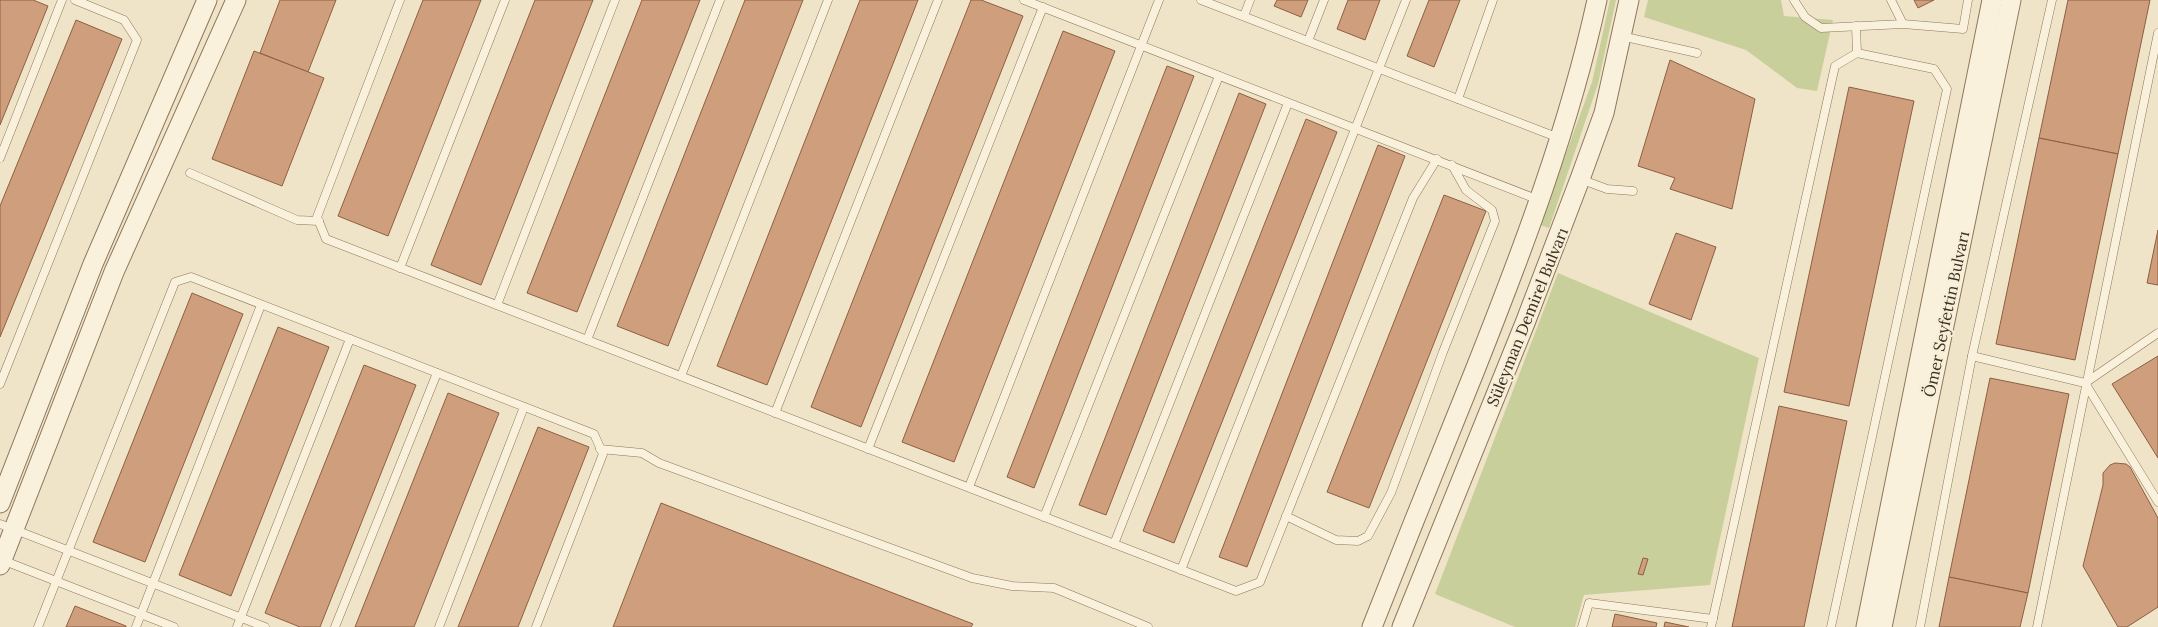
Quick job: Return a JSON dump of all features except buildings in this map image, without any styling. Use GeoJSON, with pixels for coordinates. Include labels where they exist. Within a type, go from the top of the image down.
{"type":"FeatureCollection","features":[{"type":"Feature","properties":{"kind":"street"},"geometry":{"type":"LineString","coordinates":[[0,502],[93,264],[207,0]]}},
{"type":"Feature","properties":{"kind":"street"},"geometry":{"type":"LineString","coordinates":[[1,561],[7,527],[114,272],[236,0]]}},
{"type":"Feature","properties":{"kind":"street","name":"Süleyman Demirel Bulvarı"},"geometry":{"type":"LineString","coordinates":[[1372,627],[1526,241],[1560,139],[1587,45],[1597,0]]}},
{"type":"Feature","properties":{"kind":"street","name":"Süleyman Demirel Bulvarı"},"geometry":{"type":"LineString","coordinates":[[1402,627],[1580,180],[1604,113],[1629,0]]}},
{"type":"Feature","properties":{"kind":"street","name":"Ömer Seyfettin Bulvarı"},"geometry":{"type":"LineString","coordinates":[[1866,627],[1992,0]]}},
{"type":"Feature","properties":{"kind":"street","name":"Ömer Seyfettin Bulvarı"},"geometry":{"type":"LineString","coordinates":[[1882,627],[2011,0]]}},
{"type":"Feature","properties":{"kind":"lane"},"geometry":{"type":"LineString","coordinates":[[0,158],[62,0]]}},
{"type":"Feature","properties":{"kind":"lane"},"geometry":{"type":"LineString","coordinates":[[0,384],[137,40],[124,20],[75,0]]}},
{"type":"Feature","properties":{"kind":"lane"},"geometry":{"type":"LineString","coordinates":[[400,0],[317,217],[326,239],[1236,591],[1260,582],[1413,198],[1437,159]]}},
{"type":"Feature","properties":{"kind":"lane"},"geometry":{"type":"LineString","coordinates":[[400,268],[505,0]]}},
{"type":"Feature","properties":{"kind":"lane"},"geometry":{"type":"LineString","coordinates":[[497,305],[615,0]]}},
{"type":"Feature","properties":{"kind":"lane"},"geometry":{"type":"LineString","coordinates":[[587,340],[720,0]]}},
{"type":"Feature","properties":{"kind":"lane"},"geometry":{"type":"LineString","coordinates":[[681,376],[828,0]]}},
{"type":"Feature","properties":{"kind":"lane"},"geometry":{"type":"LineString","coordinates":[[775,413],[938,0]]}},
{"type":"Feature","properties":{"kind":"lane"},"geometry":{"type":"LineString","coordinates":[[1024,0],[1540,200]]}},
{"type":"Feature","properties":{"kind":"lane"},"geometry":{"type":"LineString","coordinates":[[969,488],[1159,0]]}},
{"type":"Feature","properties":{"kind":"lane"},"geometry":{"type":"LineString","coordinates":[[1201,0],[1560,139]]}},
{"type":"Feature","properties":{"kind":"lane"},"geometry":{"type":"LineString","coordinates":[[1244,16],[1250,0]]}},
{"type":"Feature","properties":{"kind":"lane"},"geometry":{"type":"LineString","coordinates":[[1308,41],[1324,0]]}},
{"type":"Feature","properties":{"kind":"lane"},"geometry":{"type":"LineString","coordinates":[[1181,570],[1406,0]]}},
{"type":"Feature","properties":{"kind":"lane"},"geometry":{"type":"LineString","coordinates":[[1458,99],[1493,0]]}},
{"type":"Feature","properties":{"kind":"lane"},"geometry":{"type":"LineString","coordinates":[[1794,0],[1805,17],[1821,28],[1903,24],[1963,29],[1968,0]]}},
{"type":"Feature","properties":{"kind":"lane"},"geometry":{"type":"LineString","coordinates":[[1891,0],[1903,24]]}},
{"type":"Feature","properties":{"kind":"lane"},"geometry":{"type":"LineString","coordinates":[[1920,627],[1972,356],[2052,0]]}},
{"type":"Feature","properties":{"kind":"lane"},"geometry":{"type":"LineString","coordinates":[[868,449],[1043,7]]}},
{"type":"Feature","properties":{"kind":"lane"},"geometry":{"type":"LineString","coordinates":[[1856,26],[1857,53]]}},
{"type":"Feature","properties":{"kind":"lane"},"geometry":{"type":"LineString","coordinates":[[2037,627],[2085,383],[2158,33]]}},
{"type":"Feature","properties":{"kind":"lane"},"geometry":{"type":"LineString","coordinates":[[1621,36],[1697,53]]}},
{"type":"Feature","properties":{"kind":"lane"},"geometry":{"type":"LineString","coordinates":[[1582,627],[1588,603],[1712,623],[1835,66],[1857,53],[1934,69],[1947,89],[1831,627]]}},
{"type":"Feature","properties":{"kind":"lane"},"geometry":{"type":"LineString","coordinates":[[1044,517],[1219,76]]}},
{"type":"Feature","properties":{"kind":"lane"},"geometry":{"type":"LineString","coordinates":[[1114,544],[1288,103]]}},
{"type":"Feature","properties":{"kind":"lane"},"geometry":{"type":"LineString","coordinates":[[1286,516],[1336,540],[1358,541],[1368,536],[1391,493],[1443,352],[1495,221],[1492,210],[1466,190],[1452,165]]}},
{"type":"Feature","properties":{"kind":"lane"},"geometry":{"type":"LineString","coordinates":[[190,174],[292,218],[303,222],[318,221]]}},
{"type":"Feature","properties":{"kind":"lane"},"geometry":{"type":"LineString","coordinates":[[1580,180],[1607,190],[1633,191]]}},
{"type":"Feature","properties":{"kind":"lane"},"geometry":{"type":"LineString","coordinates":[[38,627],[174,282],[191,277],[594,434],[603,454],[536,627]]}},
{"type":"Feature","properties":{"kind":"lane"},"geometry":{"type":"LineString","coordinates":[[136,627],[261,304]]}},
{"type":"Feature","properties":{"kind":"lane"},"geometry":{"type":"LineString","coordinates":[[2085,383],[2158,333]]}},
{"type":"Feature","properties":{"kind":"lane"},"geometry":{"type":"LineString","coordinates":[[237,627],[350,339]]}},
{"type":"Feature","properties":{"kind":"lane"},"geometry":{"type":"LineString","coordinates":[[1972,356],[2085,383],[2158,502]]}},
{"type":"Feature","properties":{"kind":"lane"},"geometry":{"type":"LineString","coordinates":[[335,627],[437,373]]}},
{"type":"Feature","properties":{"kind":"lane"},"geometry":{"type":"LineString","coordinates":[[439,627],[524,407]]}},
{"type":"Feature","properties":{"kind":"lane"},"geometry":{"type":"LineString","coordinates":[[600,449],[642,454],[659,463],[972,578],[1012,586],[1054,588],[1148,627]]}},
{"type":"Feature","properties":{"kind":"lane"},"geometry":{"type":"LineString","coordinates":[[7,527],[67,552],[265,627]]}},
{"type":"Feature","properties":{"kind":"lane"},"geometry":{"type":"LineString","coordinates":[[1,561],[174,627]]}},
{"type":"Feature","properties":{"kind":"green space"},"geometry":{"type":"Polygon","coordinates":[[[1610,0],[1616,0],[1598,84],[1549,228],[1540,225],[1592,82],[1610,0]]]}},
{"type":"Feature","properties":{"kind":"green space"},"geometry":{"type":"Polygon","coordinates":[[[1648,0],[1781,0],[1784,16],[1833,20],[1817,91],[1797,88],[1746,50],[1644,17],[1648,0]]]}},
{"type":"Feature","properties":{"kind":"green space"},"geometry":{"type":"Polygon","coordinates":[[[1558,273],[1759,358],[1710,585],[1584,595],[1575,627],[1515,627],[1435,594],[1558,273]]]}}]}
